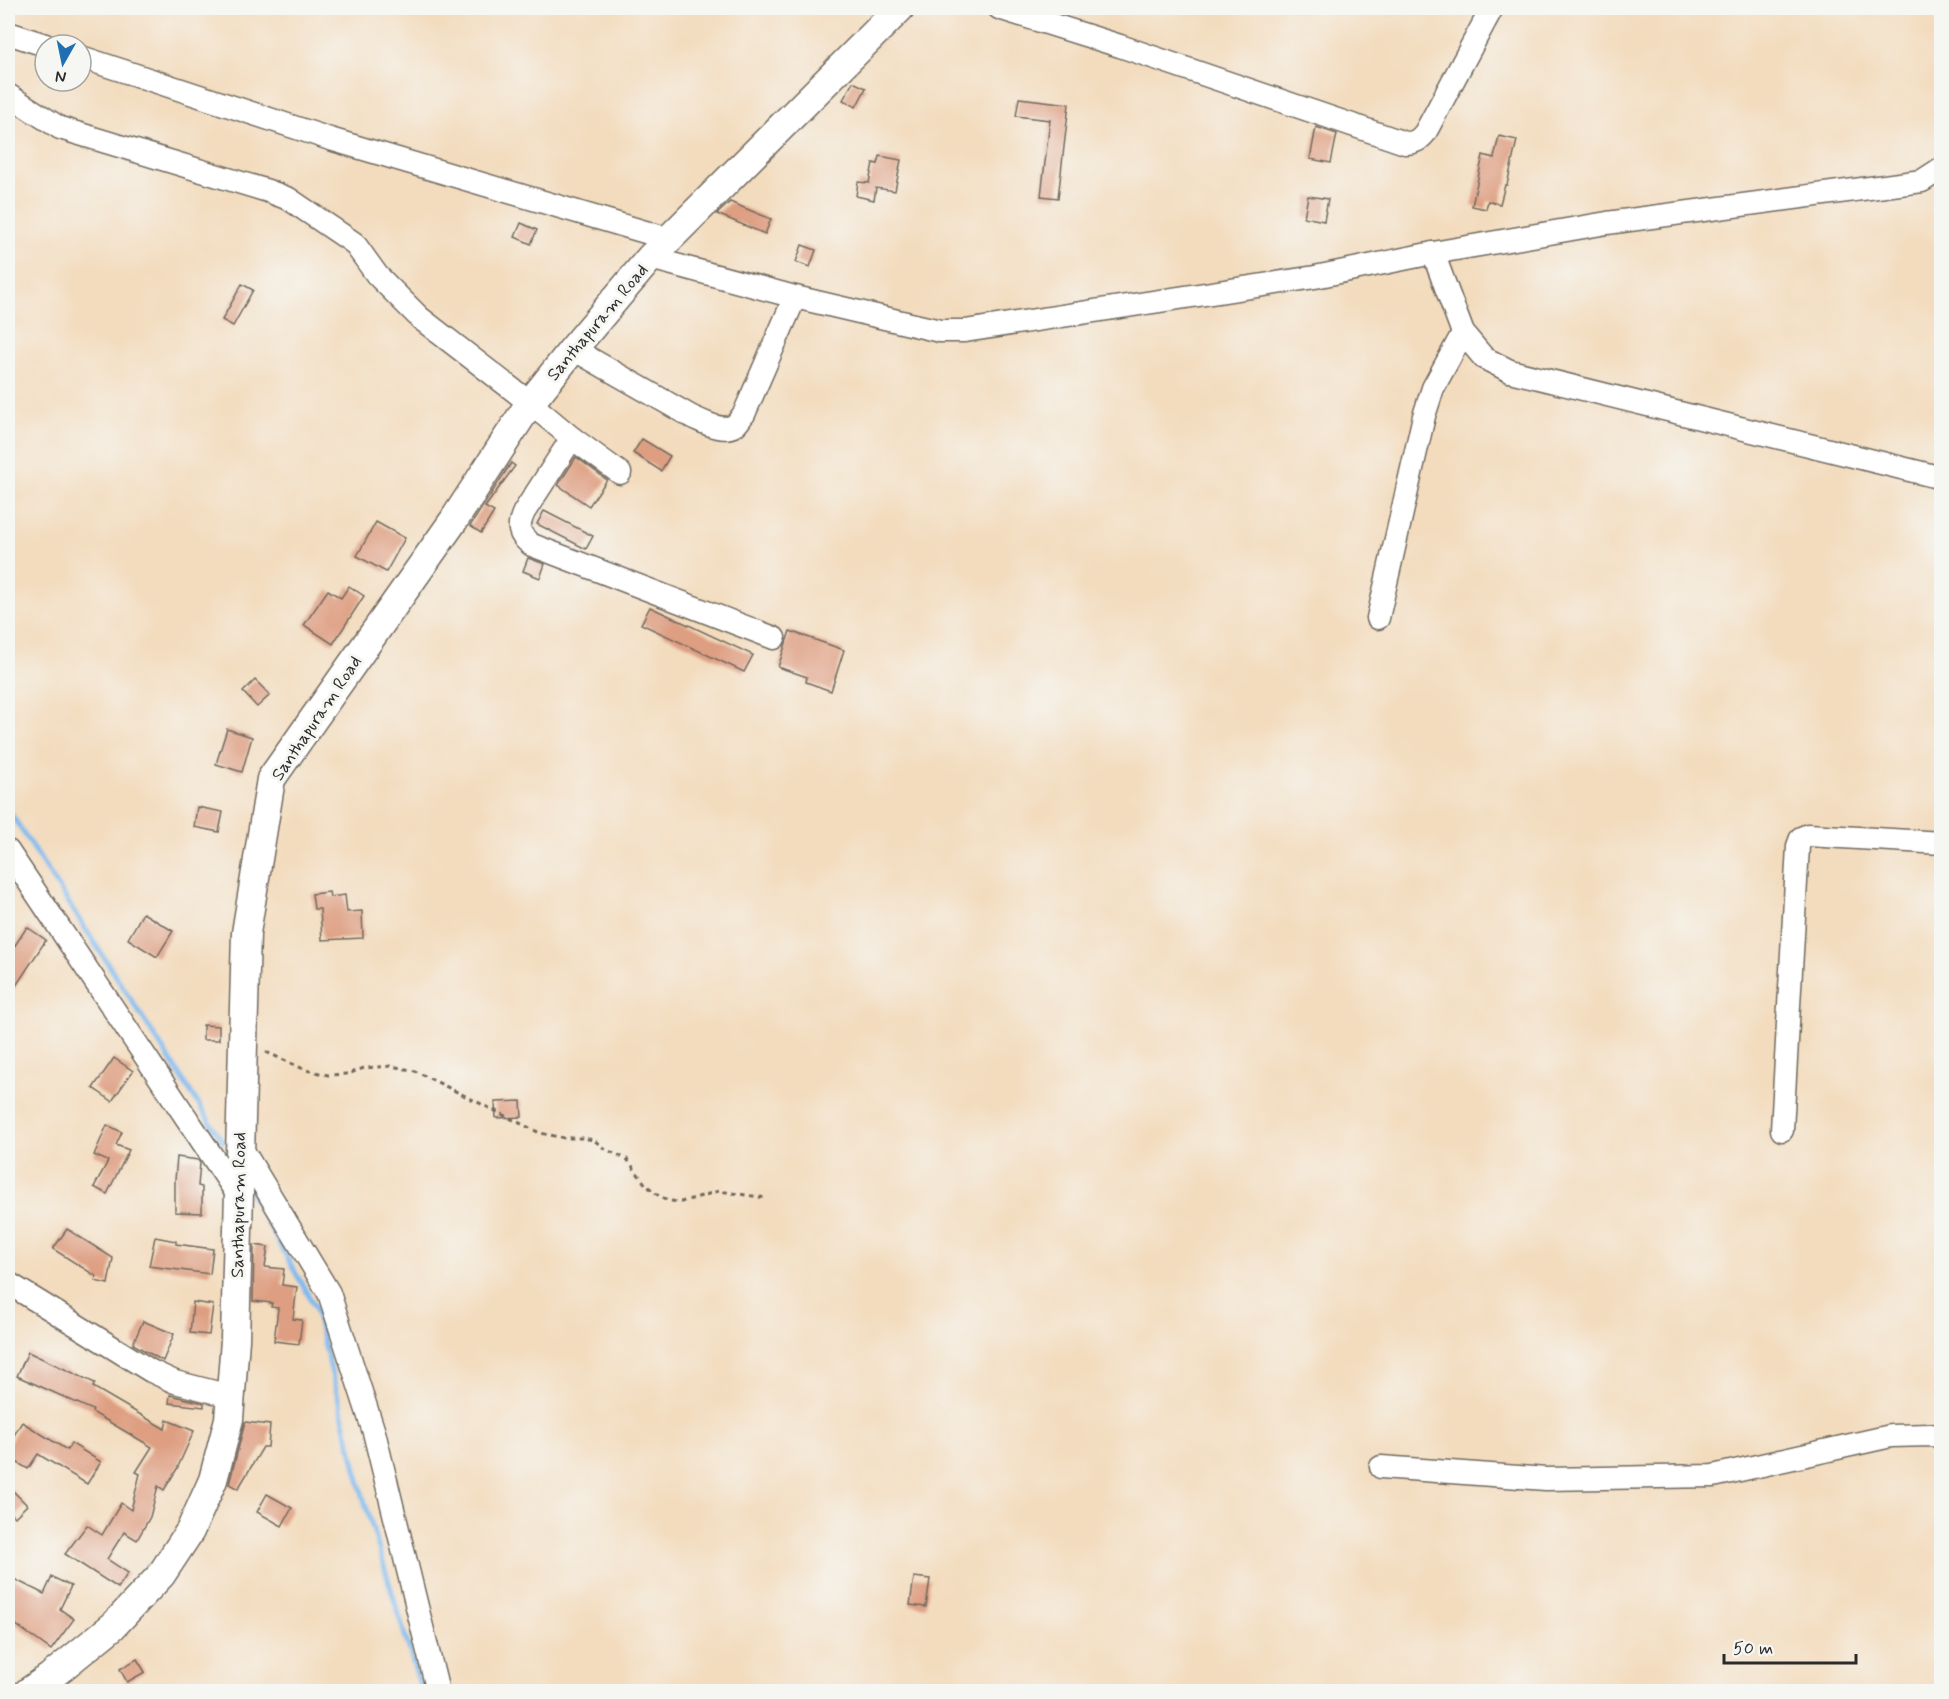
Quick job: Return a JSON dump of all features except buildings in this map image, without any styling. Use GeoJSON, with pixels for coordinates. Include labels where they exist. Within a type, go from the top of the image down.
{"type":"FeatureCollection","features":[{"type":"Feature","properties":{"kind":"main road","name":"Santhapuram Road"},"geometry":{"type":"LineString","coordinates":[[28,1692],[112,1626],[161,1575],[190,1531],[213,1480],[229,1419],[236,1340],[240,1198],[239,1144],[246,933],[271,779],[454,520],[530,403],[573,349],[659,249],[900,8]]}},
{"type":"Feature","properties":{"kind":"street"},"geometry":{"type":"LineString","coordinates":[[999,8],[1196,71],[1405,143],[1412,143],[1419,140],[1425,133],[1492,8]]}},
{"type":"Feature","properties":{"kind":"street"},"geometry":{"type":"LineString","coordinates":[[8,33],[33,41]]}},
{"type":"Feature","properties":{"kind":"street"},"geometry":{"type":"LineString","coordinates":[[93,61],[659,249],[795,297],[940,331],[965,331],[1315,277],[1433,253],[1607,223],[1922,181],[1941,168]]}},
{"type":"Feature","properties":{"kind":"street"},"geometry":{"type":"LineString","coordinates":[[8,95],[60,128],[289,199],[354,243],[377,275],[420,318],[620,473]]}},
{"type":"Feature","properties":{"kind":"street"},"geometry":{"type":"LineString","coordinates":[[1433,253],[1463,333],[1484,358],[1510,371],[1941,478]]}},
{"type":"Feature","properties":{"kind":"street"},"geometry":{"type":"LineString","coordinates":[[573,349],[692,417],[724,428],[735,425],[744,414],[795,297]]}},
{"type":"Feature","properties":{"kind":"street"},"geometry":{"type":"LineString","coordinates":[[1378,618],[1424,416],[1433,388],[1463,333]]}},
{"type":"Feature","properties":{"kind":"street"},"geometry":{"type":"LineString","coordinates":[[572,438],[519,522],[519,532],[523,538],[532,545],[774,638]]}},
{"type":"Feature","properties":{"kind":"street"},"geometry":{"type":"LineString","coordinates":[[1782,1130],[1798,846],[1801,838],[1808,835],[1941,843]]}},
{"type":"Feature","properties":{"kind":"street"},"geometry":{"type":"LineString","coordinates":[[8,851],[240,1198]]}},
{"type":"Feature","properties":{"kind":"street"},"geometry":{"type":"LineString","coordinates":[[239,1144],[329,1293],[374,1432],[438,1692]]}},
{"type":"Feature","properties":{"kind":"street"},"geometry":{"type":"LineString","coordinates":[[8,1283],[151,1371],[197,1388],[231,1396]]}},
{"type":"Feature","properties":{"kind":"street"},"geometry":{"type":"LineString","coordinates":[[1381,1467],[1546,1479],[1713,1476],[1891,1436],[1941,1437]]}},
{"type":"Feature","properties":{"kind":"path"},"geometry":{"type":"LineString","coordinates":[[242,1046],[263,1051],[306,1070],[328,1075],[348,1074],[364,1068],[392,1066],[415,1071],[540,1133],[564,1138],[594,1140],[605,1149],[627,1159],[646,1185],[659,1196],[670,1201],[681,1202],[719,1191],[765,1198]]}},
{"type":"Feature","properties":{"kind":"waterway"},"geometry":{"type":"LineString","coordinates":[[8,809],[223,1142]]}},
{"type":"Feature","properties":{"kind":"waterway"},"geometry":{"type":"LineString","coordinates":[[251,1194],[315,1307],[363,1496],[422,1692]]}}]}
